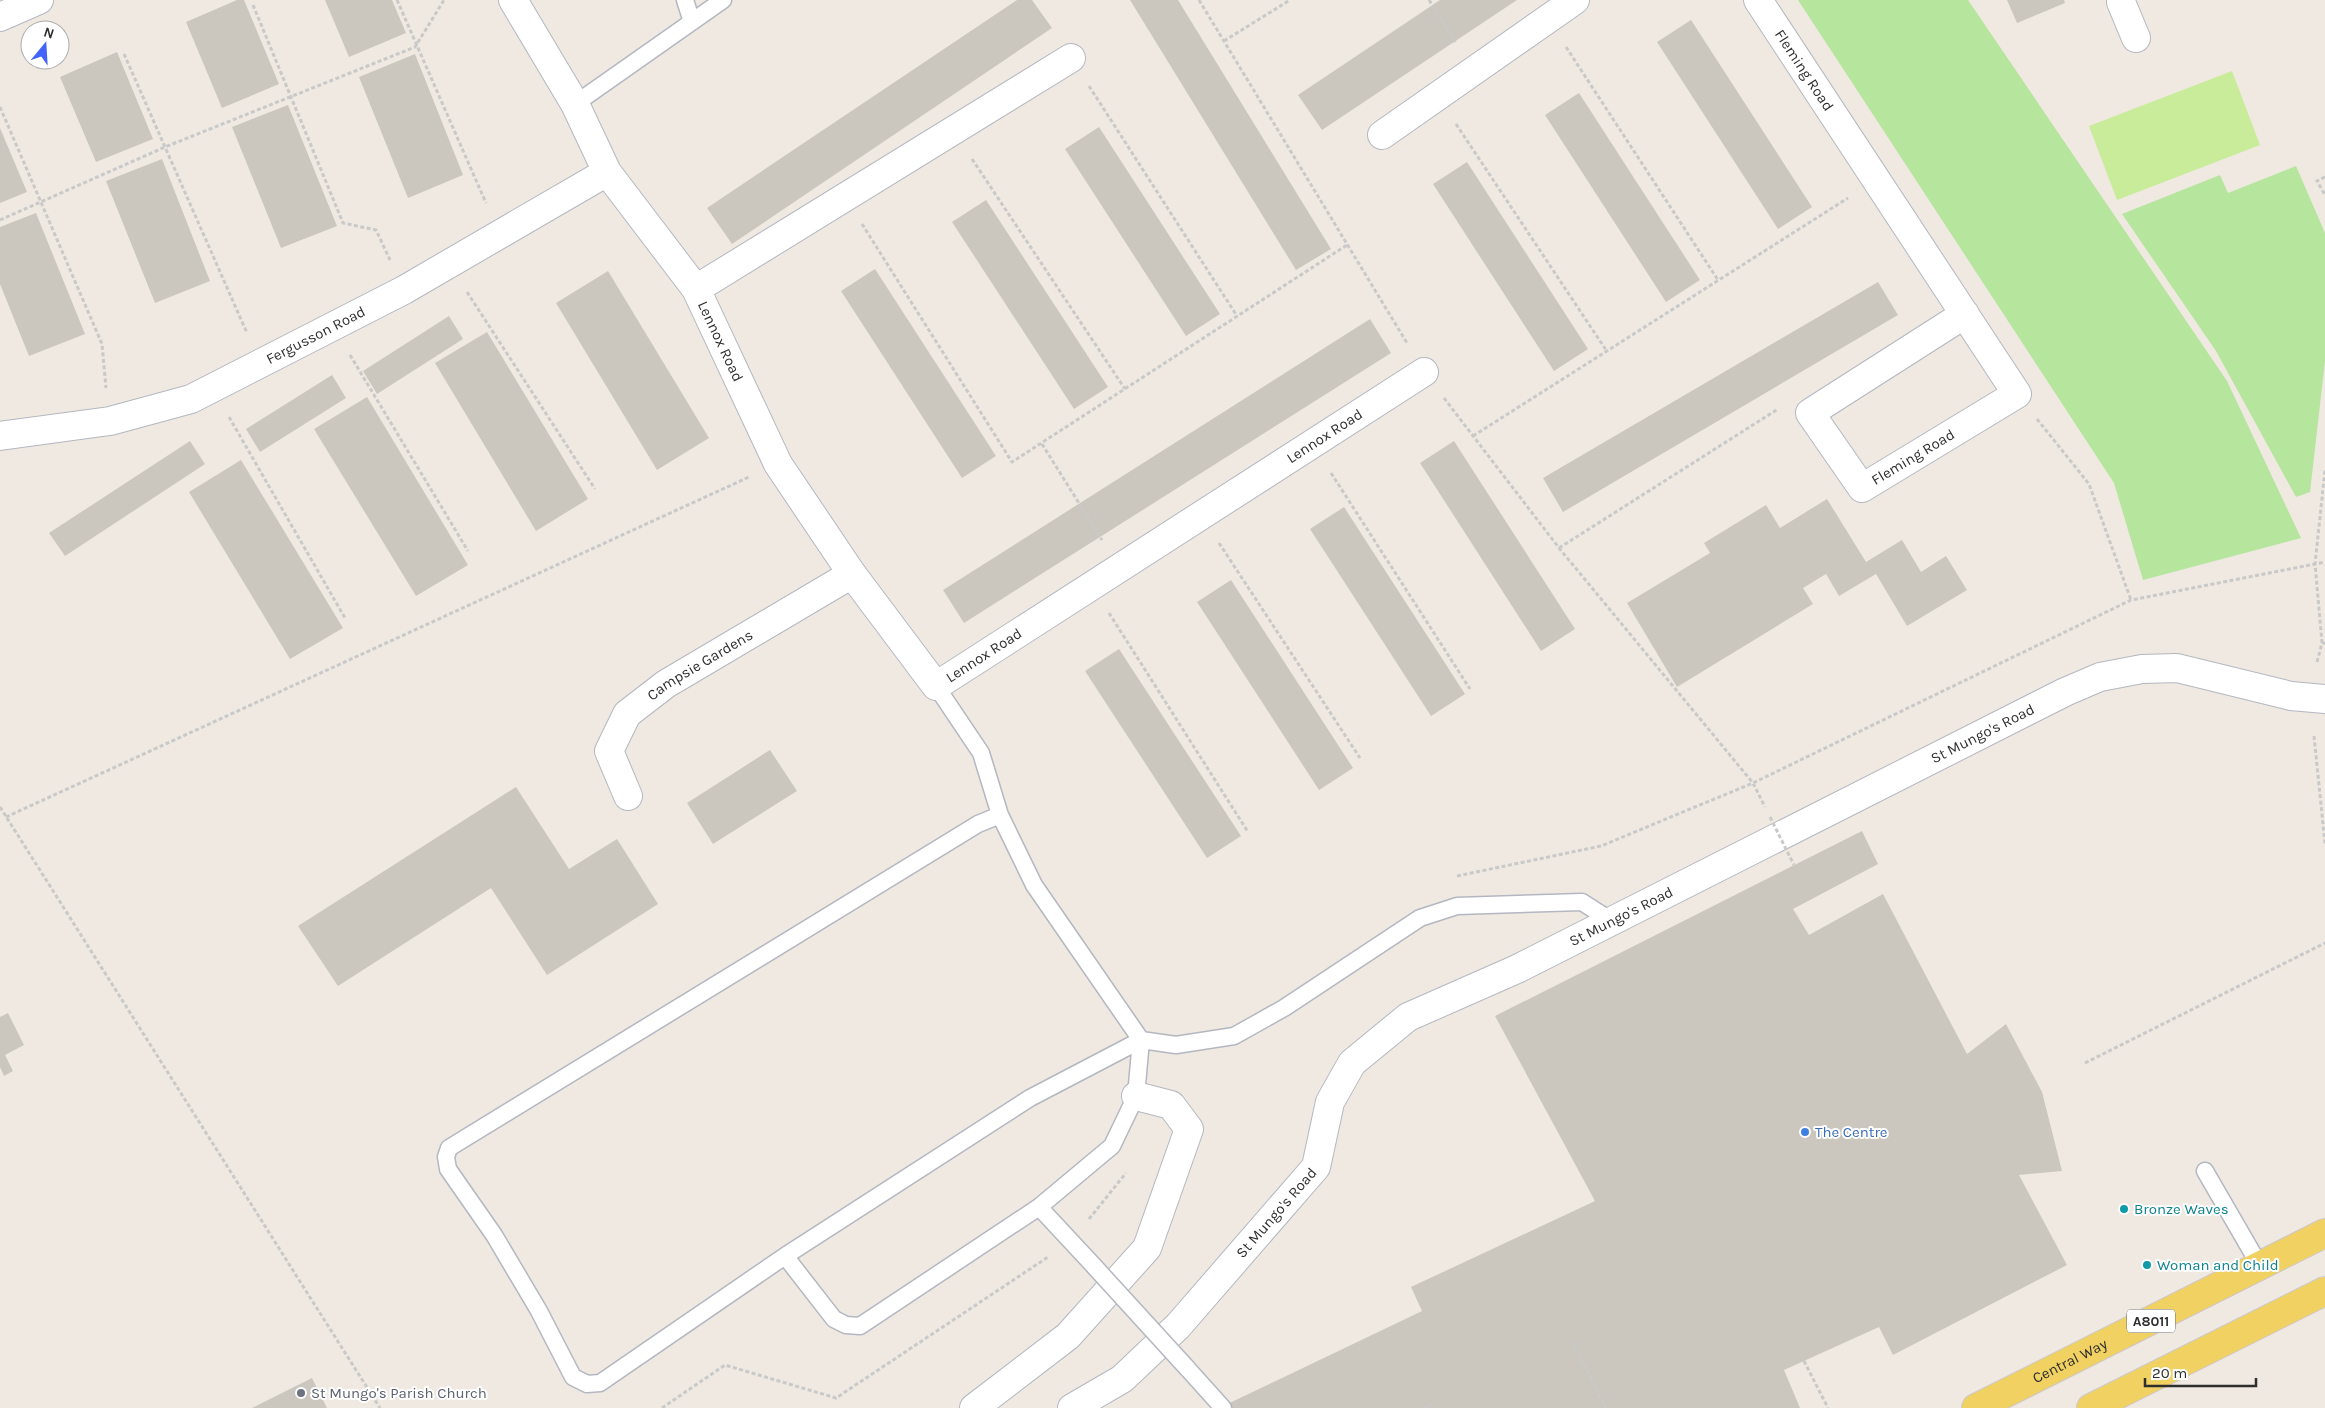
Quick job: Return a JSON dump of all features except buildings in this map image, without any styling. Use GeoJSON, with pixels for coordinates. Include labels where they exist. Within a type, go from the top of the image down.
{"type":"FeatureCollection","features":[{"type":"Feature","properties":{"kind":"main road","name":"Central Way"},"geometry":{"type":"LineString","coordinates":[[1976,1408],[2325,1233]]}},
{"type":"Feature","properties":{"kind":"main road"},"geometry":{"type":"LineString","coordinates":[[2091,1408],[2325,1291]]}},
{"type":"Feature","properties":{"kind":"street"},"geometry":{"type":"LineString","coordinates":[[0,17],[40,0]]}},
{"type":"Feature","properties":{"kind":"street","name":"Lennox Road"},"geometry":{"type":"LineString","coordinates":[[513,0],[576,104],[607,172],[696,289],[778,464],[852,574],[936,686],[1424,372]]}},
{"type":"Feature","properties":{"kind":"street"},"geometry":{"type":"LineString","coordinates":[[1382,135],[1575,0]]}},
{"type":"Feature","properties":{"kind":"street","name":"Fleming Road"},"geometry":{"type":"LineString","coordinates":[[1758,0],[1966,314],[2016,394],[1862,488],[1810,413]]}},
{"type":"Feature","properties":{"kind":"street"},"geometry":{"type":"LineString","coordinates":[[2122,0],[2136,38]]}},
{"type":"Feature","properties":{"kind":"street","name":"Lennox Road"},"geometry":{"type":"LineString","coordinates":[[696,289],[1071,58]]}},
{"type":"Feature","properties":{"kind":"street","name":"Fergusson Road"},"geometry":{"type":"LineString","coordinates":[[0,436],[110,421],[191,399],[404,290],[607,172]]}},
{"type":"Feature","properties":{"kind":"street"},"geometry":{"type":"LineString","coordinates":[[1810,413],[1966,314]]}},
{"type":"Feature","properties":{"kind":"street","name":"Campsie Gardens"},"geometry":{"type":"LineString","coordinates":[[628,796],[609,751],[627,714],[666,684],[852,574]]}},
{"type":"Feature","properties":{"kind":"street","name":"St Mungo's Road"},"geometry":{"type":"LineString","coordinates":[[1072,1408],[1122,1379],[1178,1326],[1316,1168],[1330,1102],[1352,1063],[1408,1017],[1517,969],[1610,920],[2065,692],[2100,677],[2142,669],[2177,668],[2291,696],[2325,699]]}},
{"type":"Feature","properties":{"kind":"street"},"geometry":{"type":"LineString","coordinates":[[974,1408],[1068,1336],[1147,1248],[1189,1129],[1171,1105],[1136,1096]]}},
{"type":"Feature","properties":{"kind":"lane"},"geometry":{"type":"LineString","coordinates":[[685,0],[692,22]]}},
{"type":"Feature","properties":{"kind":"lane"},"geometry":{"type":"LineString","coordinates":[[576,104],[723,0]]}},
{"type":"Feature","properties":{"kind":"lane"},"geometry":{"type":"LineString","coordinates":[[785,1256],[834,1319],[846,1325],[860,1326],[1039,1207],[1112,1146],[1136,1096],[1141,1040],[1034,885],[1000,815],[981,753],[936,686]]}},
{"type":"Feature","properties":{"kind":"lane"},"geometry":{"type":"LineString","coordinates":[[1000,815],[978,824],[449,1148],[446,1157],[448,1169],[494,1235],[539,1310],[573,1378],[587,1384],[600,1383],[785,1256],[1030,1098],[1141,1040],[1176,1045],[1234,1036],[1284,1008],[1420,918],[1457,906],[1582,902],[1610,920]]}},
{"type":"Feature","properties":{"kind":"lane"},"geometry":{"type":"LineString","coordinates":[[2205,1171],[2260,1266]]}},
{"type":"Feature","properties":{"kind":"lane"},"geometry":{"type":"LineString","coordinates":[[1039,1207],[1223,1408]]}},
{"type":"Feature","properties":{"kind":"path"},"geometry":{"type":"LineString","coordinates":[[397,0],[416,47],[500,234]]}},
{"type":"Feature","properties":{"kind":"path"},"geometry":{"type":"LineString","coordinates":[[0,220],[165,147],[416,47],[444,0]]}},
{"type":"Feature","properties":{"kind":"path"},"geometry":{"type":"LineString","coordinates":[[1199,0],[1424,372],[1559,548],[1753,783],[1794,865]]}},
{"type":"Feature","properties":{"kind":"path"},"geometry":{"type":"LineString","coordinates":[[1224,41],[1290,0]]}},
{"type":"Feature","properties":{"kind":"path"},"geometry":{"type":"LineString","coordinates":[[1429,0],[1474,71]]}},
{"type":"Feature","properties":{"kind":"path"},"geometry":{"type":"LineString","coordinates":[[253,5],[343,223],[376,230],[404,290]]}},
{"type":"Feature","properties":{"kind":"path"},"geometry":{"type":"LineString","coordinates":[[1548,19],[1718,280]]}},
{"type":"Feature","properties":{"kind":"path"},"geometry":{"type":"LineString","coordinates":[[124,54],[261,364]]}},
{"type":"Feature","properties":{"kind":"path"},"geometry":{"type":"LineString","coordinates":[[1071,58],[1237,316]]}},
{"type":"Feature","properties":{"kind":"path"},"geometry":{"type":"LineString","coordinates":[[1438,96],[1606,350]]}},
{"type":"Feature","properties":{"kind":"path"},"geometry":{"type":"LineString","coordinates":[[0,107],[102,344],[110,421]]}},
{"type":"Feature","properties":{"kind":"path"},"geometry":{"type":"LineString","coordinates":[[953,130],[1125,389]]}},
{"type":"Feature","properties":{"kind":"path"},"geometry":{"type":"LineString","coordinates":[[2325,177],[2317,181],[2325,195]]}},
{"type":"Feature","properties":{"kind":"path"},"geometry":{"type":"LineString","coordinates":[[1473,436],[1877,180]]}},
{"type":"Feature","properties":{"kind":"path"},"geometry":{"type":"LineString","coordinates":[[845,197],[1012,462],[1347,245]]}},
{"type":"Feature","properties":{"kind":"path"},"geometry":{"type":"LineString","coordinates":[[448,264],[595,489]]}},
{"type":"Feature","properties":{"kind":"path"},"geometry":{"type":"LineString","coordinates":[[333,326],[468,551]]}},
{"type":"Feature","properties":{"kind":"path"},"geometry":{"type":"LineString","coordinates":[[212,388],[345,618]]}},
{"type":"Feature","properties":{"kind":"path"},"geometry":{"type":"LineString","coordinates":[[2016,394],[2090,484],[2131,600]]}},
{"type":"Feature","properties":{"kind":"path"},"geometry":{"type":"LineString","coordinates":[[1559,548],[1784,404],[1810,413]]}},
{"type":"Feature","properties":{"kind":"path"},"geometry":{"type":"LineString","coordinates":[[1042,444],[1120,568]]}},
{"type":"Feature","properties":{"kind":"path"},"geometry":{"type":"LineString","coordinates":[[1312,444],[1470,689]]}},
{"type":"Feature","properties":{"kind":"path"},"geometry":{"type":"LineString","coordinates":[[6,817],[778,464]]}},
{"type":"Feature","properties":{"kind":"path"},"geometry":{"type":"LineString","coordinates":[[2317,662],[2323,643],[2315,564],[2325,470]]}},
{"type":"Feature","properties":{"kind":"path"},"geometry":{"type":"LineString","coordinates":[[1201,515],[1360,758]]}},
{"type":"Feature","properties":{"kind":"path"},"geometry":{"type":"LineString","coordinates":[[1753,783],[2131,600],[2325,562]]}},
{"type":"Feature","properties":{"kind":"path"},"geometry":{"type":"LineString","coordinates":[[1092,586],[1248,832]]}},
{"type":"Feature","properties":{"kind":"path"},"geometry":{"type":"LineString","coordinates":[[2314,736],[2325,844]]}},
{"type":"Feature","properties":{"kind":"path"},"geometry":{"type":"LineString","coordinates":[[0,807],[380,1408]]}},
{"type":"Feature","properties":{"kind":"path"},"geometry":{"type":"LineString","coordinates":[[2085,1063],[2325,944]]}},
{"type":"Feature","properties":{"kind":"path"},"geometry":{"type":"LineString","coordinates":[[1572,1342],[1606,1408]]}},
{"type":"Feature","properties":{"kind":"path"},"geometry":{"type":"LineString","coordinates":[[1804,1361],[1828,1408]]}},
{"type":"Feature","properties":{"kind":"path"},"geometry":{"type":"LineString","coordinates":[[1424,1408],[1432,1404]]}},
{"type":"Feature","properties":{"kind":"green space"},"geometry":{"type":"Polygon","coordinates":[[[1798,0],[1968,0],[2227,381],[2301,538],[2143,580],[2114,483],[1798,0]]]}},
{"type":"Feature","properties":{"kind":"green space"},"geometry":{"type":"Polygon","coordinates":[[[2232,71],[2260,145],[2117,200],[2089,126],[2232,71]]]}},
{"type":"Feature","properties":{"kind":"green space"},"geometry":{"type":"Polygon","coordinates":[[[2296,166],[2325,233],[2325,361],[2310,492],[2296,497],[2216,351],[2122,214],[2220,175],[2228,193],[2296,166]]]}},
{"type":"Feature","properties":{"kind":"place","name":"The Centre"},"geometry":{"type":"Point","coordinates":[1805,1132]}},
{"type":"Feature","properties":{"kind":"place","name":"Bronze Waves"},"geometry":{"type":"Point","coordinates":[2124,1209]}},
{"type":"Feature","properties":{"kind":"place","name":"Woman and Child"},"geometry":{"type":"Point","coordinates":[2147,1265]}},
{"type":"Feature","properties":{"kind":"place","name":"St Mungo's Parish Church"},"geometry":{"type":"Point","coordinates":[301,1393]}}]}
